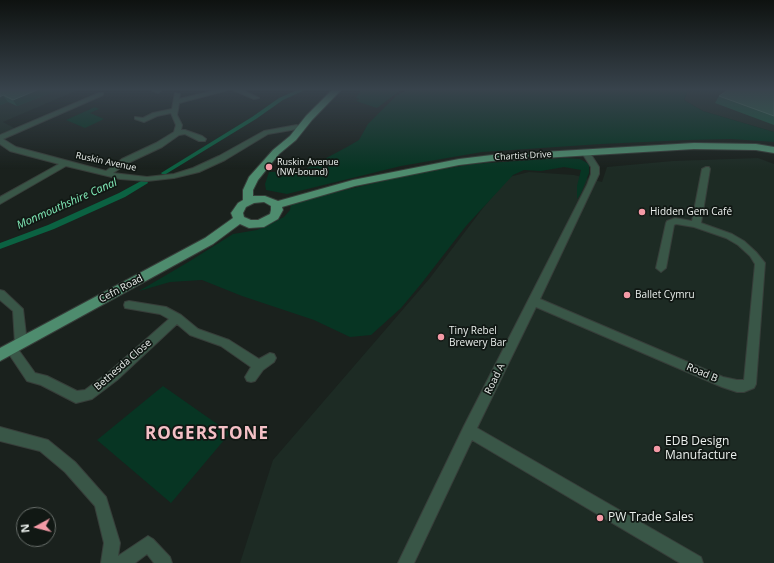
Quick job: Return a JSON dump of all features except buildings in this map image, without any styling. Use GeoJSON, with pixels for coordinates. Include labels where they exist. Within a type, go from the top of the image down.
{"type":"FeatureCollection","features":[{"type":"Feature","properties":{"kind":"main road"},"geometry":{"type":"LineString","coordinates":[[248,202],[248,190],[253,179],[292,134],[312,116]]}},
{"type":"Feature","properties":{"kind":"main road","name":"Chartist Drive"},"geometry":{"type":"LineString","coordinates":[[276,205],[353,183],[459,162],[492,158],[694,146],[756,147],[774,150]]}},
{"type":"Feature","properties":{"kind":"main road"},"geometry":{"type":"LineString","coordinates":[[265,199],[273,202],[276,205],[277,210],[274,216],[267,221],[260,224],[249,224],[239,219],[237,213],[239,209],[248,202],[265,199]]}},
{"type":"Feature","properties":{"kind":"main road","name":"Cefn Road"},"geometry":{"type":"LineString","coordinates":[[11,349],[210,241],[239,219]]}},
{"type":"Feature","properties":{"kind":"street"},"geometry":{"type":"LineString","coordinates":[[0,139],[51,116]]}},
{"type":"Feature","properties":{"kind":"street"},"geometry":{"type":"LineString","coordinates":[[137,118],[144,120],[151,116]]}},
{"type":"Feature","properties":{"kind":"street"},"geometry":{"type":"LineString","coordinates":[[175,116],[179,125],[177,133]]}},
{"type":"Feature","properties":{"kind":"street"},"geometry":{"type":"LineString","coordinates":[[275,130],[292,134]]}},
{"type":"Feature","properties":{"kind":"street","name":"Ruskin Avenue"},"geometry":{"type":"LineString","coordinates":[[0,139],[13,149],[107,174],[131,179],[147,179],[181,174],[210,164],[263,134],[275,130],[292,134]]}},
{"type":"Feature","properties":{"kind":"street"},"geometry":{"type":"LineString","coordinates":[[107,174],[125,161],[159,145],[177,133],[185,132],[202,139]]}},
{"type":"Feature","properties":{"kind":"street","name":"Road A"},"geometry":{"type":"LineString","coordinates":[[406,563],[469,431],[591,184],[595,174],[595,167],[586,153]]}},
{"type":"Feature","properties":{"kind":"street","name":"Ruskin Avenue"},"geometry":{"type":"LineString","coordinates":[[0,201],[66,163]]}},
{"type":"Feature","properties":{"kind":"street"},"geometry":{"type":"LineString","coordinates":[[661,268],[670,223],[680,222],[696,225],[706,168]]}},
{"type":"Feature","properties":{"kind":"street","name":"Road B"},"geometry":{"type":"LineString","coordinates":[[534,301],[722,382],[744,386],[750,384],[760,263],[741,243],[729,236],[696,225]]}},
{"type":"Feature","properties":{"kind":"street"},"geometry":{"type":"LineString","coordinates":[[0,294],[18,309],[11,349]]}},
{"type":"Feature","properties":{"kind":"street"},"geometry":{"type":"LineString","coordinates":[[129,305],[162,310],[177,318],[194,332],[225,343],[259,366]]}},
{"type":"Feature","properties":{"kind":"street","name":"Bethesda Close"},"geometry":{"type":"LineString","coordinates":[[11,349],[31,377],[43,380],[76,397],[88,395],[113,376],[177,318]]}},
{"type":"Feature","properties":{"kind":"street"},"geometry":{"type":"LineString","coordinates":[[251,377],[259,366],[270,358]]}},
{"type":"Feature","properties":{"kind":"street"},"geometry":{"type":"LineString","coordinates":[[469,431],[695,563]]}},
{"type":"Feature","properties":{"kind":"street"},"geometry":{"type":"LineString","coordinates":[[0,434],[43,445],[70,467],[101,502],[112,543],[109,563]]}},
{"type":"Feature","properties":{"kind":"street"},"geometry":{"type":"LineString","coordinates":[[122,563],[148,544],[164,563]]}},
{"type":"Feature","properties":{"kind":"shaded area"},"geometry":{"type":"Polygon","coordinates":[[[0,116],[16,116],[3,122],[18,130],[0,138],[0,116]]]}},
{"type":"Feature","properties":{"kind":"shaded area"},"geometry":{"type":"Polygon","coordinates":[[[721,116],[774,116],[774,132],[721,116]]]}},
{"type":"Feature","properties":{"kind":"shaded area"},"geometry":{"type":"Polygon","coordinates":[[[758,158],[774,164],[774,563],[240,563],[273,460],[430,278],[483,208],[509,177],[529,172],[574,175],[602,182],[607,167],[673,161],[758,158]]]}},
{"type":"Feature","properties":{"kind":"green space"},"geometry":{"type":"Polygon","coordinates":[[[74,116],[98,116],[104,119],[85,128],[66,120],[74,116]]]}},
{"type":"Feature","properties":{"kind":"green space"},"geometry":{"type":"Polygon","coordinates":[[[376,116],[721,116],[774,132],[774,142],[731,139],[688,140],[482,152],[401,166],[287,194],[266,190],[265,184],[269,172],[302,171],[359,140],[368,124],[376,116]]]}},
{"type":"Feature","properties":{"kind":"green space"},"geometry":{"type":"Polygon","coordinates":[[[563,158],[580,159],[589,164],[589,173],[577,199],[577,186],[581,170],[564,167],[541,171],[524,170],[513,175],[466,226],[401,308],[371,335],[350,337],[314,320],[242,296],[202,280],[170,282],[139,291],[233,234],[257,230],[284,217],[290,210],[291,203],[408,175],[473,164],[563,158]]]}},
{"type":"Feature","properties":{"kind":"green space"},"geometry":{"type":"Polygon","coordinates":[[[163,386],[230,433],[171,503],[97,440],[163,386]]]}},
{"type":"Feature","properties":{"kind":"waterway","name":"Monmouthshire Canal"},"geometry":{"type":"LineString","coordinates":[[164,173],[256,116]]}},
{"type":"Feature","properties":{"kind":"waterway","name":"Monmouthshire Canal"},"geometry":{"type":"LineString","coordinates":[[0,246],[51,227],[122,195],[144,183]]}},
{"type":"Feature","properties":{"kind":"place","name":"Ruskin Avenue (NW-bound)"},"geometry":{"type":"Point","coordinates":[269,167]}},
{"type":"Feature","properties":{"kind":"place","name":"Hidden Gem Café"},"geometry":{"type":"Point","coordinates":[642,212]}},
{"type":"Feature","properties":{"kind":"place","name":"Ballet Cymru"},"geometry":{"type":"Point","coordinates":[627,295]}},
{"type":"Feature","properties":{"kind":"place","name":"Tiny Rebel Brewery Bar"},"geometry":{"type":"Point","coordinates":[441,337]}},
{"type":"Feature","properties":{"kind":"place","name":"EDB Design Manufacture"},"geometry":{"type":"Point","coordinates":[657,449]}},
{"type":"Feature","properties":{"kind":"place","name":"PW Trade Sales"},"geometry":{"type":"Point","coordinates":[600,518]}},
{"type":"Feature","properties":{"kind":"district","name":"ROGERSTONE"},"geometry":{"type":"Point","coordinates":[207,434]}}]}
